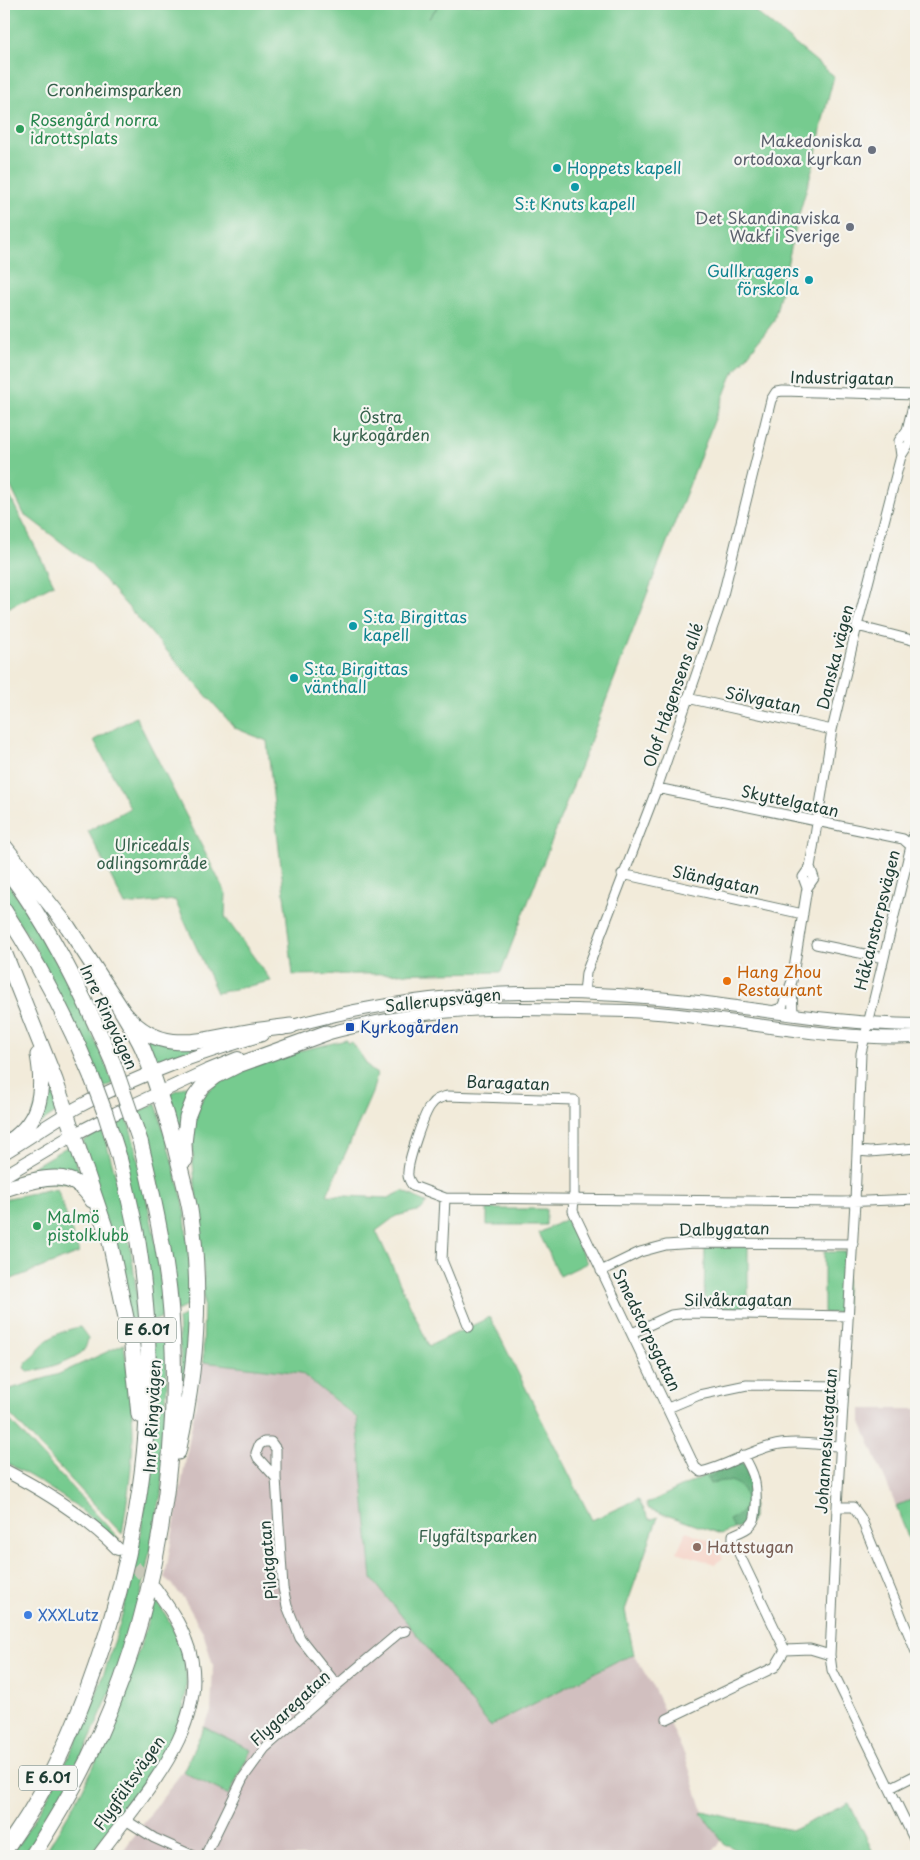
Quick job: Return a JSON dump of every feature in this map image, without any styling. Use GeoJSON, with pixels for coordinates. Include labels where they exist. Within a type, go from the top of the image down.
{"type":"FeatureCollection","features":[{"type":"Feature","properties":{"kind":"highway"},"geometry":{"type":"LineString","coordinates":[[4,846],[68,927],[124,1013],[147,1034],[164,1040],[195,1042],[291,1026]]}},
{"type":"Feature","properties":{"kind":"highway","name":"Inre Ringvägen"},"geometry":{"type":"LineString","coordinates":[[4,866],[40,920],[69,969],[113,1063],[140,1141],[159,1223],[172,1322],[173,1405],[171,1452],[163,1514],[148,1593],[138,1630],[115,1696],[83,1769],[60,1812],[32,1856]]}},
{"type":"Feature","properties":{"kind":"highway","name":"Inre Ringvägen"},"geometry":{"type":"LineString","coordinates":[[4,910],[35,960],[80,1048],[105,1113],[119,1157],[138,1243],[148,1349],[146,1443],[138,1506],[117,1603],[84,1700],[67,1740],[33,1808],[4,1852]]}},
{"type":"Feature","properties":{"kind":"highway"},"geometry":{"type":"LineString","coordinates":[[4,952],[55,1080],[102,1219],[120,1282],[134,1362],[139,1429],[135,1490],[138,1506]]}},
{"type":"Feature","properties":{"kind":"highway"},"geometry":{"type":"LineString","coordinates":[[113,996],[142,1047],[168,1122],[186,1192]]}},
{"type":"Feature","properties":{"kind":"highway"},"geometry":{"type":"LineString","coordinates":[[4,1145],[25,1130],[38,1106],[41,1072],[33,1026]]}},
{"type":"Feature","properties":{"kind":"highway"},"geometry":{"type":"LineString","coordinates":[[168,1474],[178,1452],[185,1418],[196,1333],[195,1264],[186,1192],[184,1144],[185,1126],[190,1107],[203,1086],[216,1076],[326,1033]]}},
{"type":"Feature","properties":{"kind":"highway"},"geometry":{"type":"LineString","coordinates":[[4,1189],[44,1178],[68,1179],[87,1191],[102,1219]]}},
{"type":"Feature","properties":{"kind":"main road","name":"Sallerupsvägen"},"geometry":{"type":"LineString","coordinates":[[4,1153],[66,1114],[151,1072],[214,1049],[291,1026],[384,1005],[431,998],[532,992],[584,994],[697,1002],[868,1023],[916,1025]]}},
{"type":"Feature","properties":{"kind":"main road","name":"Sallerupsvägen"},"geometry":{"type":"LineString","coordinates":[[4,1176],[73,1135],[158,1092],[235,1059],[350,1027],[423,1015],[485,1009],[645,1012],[865,1037],[916,1037]]}},
{"type":"Feature","properties":{"kind":"main road"},"geometry":{"type":"LineString","coordinates":[[718,1021],[736,1018],[785,1020],[793,1015]]}},
{"type":"Feature","properties":{"kind":"main road"},"geometry":{"type":"LineString","coordinates":[[4,1470],[60,1502],[87,1521],[118,1549]]}},
{"type":"Feature","properties":{"kind":"main road","name":"Flygfältsvägen"},"geometry":{"type":"LineString","coordinates":[[98,1856],[169,1758],[181,1737],[189,1716],[193,1697],[193,1673],[187,1643],[177,1620],[155,1588]]}},
{"type":"Feature","properties":{"kind":"street","name":"Industrigatan"},"geometry":{"type":"LineString","coordinates":[[771,400],[776,392],[783,391],[916,394]]}},
{"type":"Feature","properties":{"kind":"street","name":"Danska vägen"},"geometry":{"type":"LineString","coordinates":[[793,1015],[792,981],[807,888],[803,877],[810,867],[832,730],[901,456],[899,441],[907,430],[916,394]]}},
{"type":"Feature","properties":{"kind":"street","name":"Olof Hågensens allé"},"geometry":{"type":"LineString","coordinates":[[584,994],[586,973],[622,874],[657,788],[721,603],[771,400]]}},
{"type":"Feature","properties":{"kind":"street"},"geometry":{"type":"LineString","coordinates":[[857,626],[916,641]]}},
{"type":"Feature","properties":{"kind":"street","name":"Sölvgatan"},"geometry":{"type":"LineString","coordinates":[[687,698],[832,730]]}},
{"type":"Feature","properties":{"kind":"street","name":"Skyttelgatan"},"geometry":{"type":"LineString","coordinates":[[657,788],[903,839],[914,846]]}},
{"type":"Feature","properties":{"kind":"street","name":"Håkanstorpsvägen"},"geometry":{"type":"LineString","coordinates":[[868,1023],[914,846],[916,824]]}},
{"type":"Feature","properties":{"kind":"street","name":"Sländgatan"},"geometry":{"type":"LineString","coordinates":[[622,874],[803,914]]}},
{"type":"Feature","properties":{"kind":"street"},"geometry":{"type":"LineString","coordinates":[[816,944],[884,958]]}},
{"type":"Feature","properties":{"kind":"street","name":"Danska vägen"},"geometry":{"type":"LineString","coordinates":[[766,1011],[778,1009],[783,1005],[792,981]]}},
{"type":"Feature","properties":{"kind":"street","name":"Johanneslustgatan"},"geometry":{"type":"LineString","coordinates":[[868,1023],[861,1053],[853,1244],[840,1446],[830,1655],[832,1670],[916,1842]]}},
{"type":"Feature","properties":{"kind":"street","name":"Baragatan"},"geometry":{"type":"LineString","coordinates":[[445,1198],[413,1186],[407,1173],[424,1117],[429,1107],[437,1099],[447,1096],[574,1100],[574,1199]]}},
{"type":"Feature","properties":{"kind":"street"},"geometry":{"type":"LineString","coordinates":[[857,1150],[870,1152],[916,1148]]}},
{"type":"Feature","properties":{"kind":"street"},"geometry":{"type":"LineString","coordinates":[[469,1327],[442,1260],[445,1198],[855,1202],[916,1199]]}},
{"type":"Feature","properties":{"kind":"street","name":"Smedstorpsgatan"},"geometry":{"type":"LineString","coordinates":[[574,1199],[573,1211],[695,1467],[701,1472],[743,1455]]}},
{"type":"Feature","properties":{"kind":"street","name":"Dalbygatan"},"geometry":{"type":"LineString","coordinates":[[601,1271],[640,1252],[666,1245],[695,1243],[853,1244]]}},
{"type":"Feature","properties":{"kind":"street","name":"Silvåkragatan"},"geometry":{"type":"LineString","coordinates":[[632,1333],[671,1315],[686,1313],[848,1316]]}},
{"type":"Feature","properties":{"kind":"street"},"geometry":{"type":"LineString","coordinates":[[668,1408],[699,1395],[747,1384],[845,1386]]}},
{"type":"Feature","properties":{"kind":"street"},"geometry":{"type":"LineString","coordinates":[[785,1650],[733,1541],[733,1535],[753,1523],[755,1517],[757,1486],[753,1472],[743,1455],[788,1443],[840,1446]]}},
{"type":"Feature","properties":{"kind":"street","name":"Pilotgatan"},"geometry":{"type":"LineString","coordinates":[[276,1478],[287,1606],[300,1638],[337,1685]]}},
{"type":"Feature","properties":{"kind":"street"},"geometry":{"type":"LineString","coordinates":[[837,1506],[853,1508],[861,1518],[916,1652]]}},
{"type":"Feature","properties":{"kind":"street","name":"Flygaregatan"},"geometry":{"type":"LineString","coordinates":[[205,1856],[243,1778],[250,1767],[275,1739],[400,1632],[406,1631]]}},
{"type":"Feature","properties":{"kind":"street"},"geometry":{"type":"LineString","coordinates":[[785,1650],[810,1649],[830,1655]]}},
{"type":"Feature","properties":{"kind":"street"},"geometry":{"type":"LineString","coordinates":[[667,1719],[775,1666],[785,1650]]}},
{"type":"Feature","properties":{"kind":"street"},"geometry":{"type":"LineString","coordinates":[[890,1788],[916,1775]]}},
{"type":"Feature","properties":{"kind":"street"},"geometry":{"type":"LineString","coordinates":[[124,1819],[154,1838],[194,1856]]}},
{"type":"Feature","properties":{"kind":"shaded area"},"geometry":{"type":"Polygon","coordinates":[[[203,1362],[301,1373],[357,1419],[372,1579],[619,1660],[634,1655],[652,1685],[685,1756],[703,1811],[701,1813],[720,1836],[721,1841],[718,1846],[706,1856],[119,1856],[182,1772],[211,1712],[213,1665],[203,1632],[184,1599],[165,1577],[203,1362]]]}},
{"type":"Feature","properties":{"kind":"shaded area"},"geometry":{"type":"Polygon","coordinates":[[[861,1409],[916,1409],[916,1498],[896,1506],[861,1422],[861,1409]]]}},
{"type":"Feature","properties":{"kind":"shaded area","name":"Hattstugan"},"geometry":{"type":"Polygon","coordinates":[[[686,1531],[712,1541],[723,1558],[715,1564],[677,1552],[686,1531]]]}},
{"type":"Feature","properties":{"kind":"green space","name":"Östra kyrkogården"},"geometry":{"type":"Polygon","coordinates":[[[4,4],[439,4],[429,18],[440,4],[746,4],[834,76],[774,321],[731,377],[501,972],[293,975],[267,741],[235,728],[90,564],[24,514],[4,473],[4,4]]]}},
{"type":"Feature","properties":{"kind":"green space"},"geometry":{"type":"Polygon","coordinates":[[[4,485],[54,584],[4,610],[4,485]]]}},
{"type":"Feature","properties":{"kind":"green space","name":"Ulricedals odlingsområde"},"geometry":{"type":"Polygon","coordinates":[[[136,717],[226,894],[225,917],[271,981],[217,993],[175,900],[125,905],[88,831],[130,808],[94,740],[136,717]]]}},
{"type":"Feature","properties":{"kind":"green space"},"geometry":{"type":"Polygon","coordinates":[[[9,885],[54,957],[91,1030],[113,1083],[102,1089],[33,944],[4,901],[4,888],[9,885]]]}},
{"type":"Feature","properties":{"kind":"green space"},"geometry":{"type":"Polygon","coordinates":[[[145,1037],[202,1045],[152,1064],[145,1037]]]}},
{"type":"Feature","properties":{"kind":"green space","name":"Flygfältsparken"},"geometry":{"type":"Polygon","coordinates":[[[346,1040],[347,1043],[352,1042],[371,1070],[377,1074],[372,1093],[327,1195],[388,1198],[403,1191],[427,1203],[421,1210],[396,1216],[376,1231],[429,1346],[490,1317],[592,1520],[638,1499],[650,1520],[658,1517],[625,1610],[634,1655],[619,1660],[490,1726],[372,1579],[357,1418],[301,1373],[203,1362],[204,1279],[193,1163],[193,1116],[206,1092],[232,1073],[298,1051],[346,1040]]]}},
{"type":"Feature","properties":{"kind":"green space"},"geometry":{"type":"Polygon","coordinates":[[[45,1072],[60,1110],[28,1132],[45,1072]]]}},
{"type":"Feature","properties":{"kind":"green space"},"geometry":{"type":"Polygon","coordinates":[[[199,1080],[179,1148],[163,1097],[199,1080]]]}},
{"type":"Feature","properties":{"kind":"green space"},"geometry":{"type":"Polygon","coordinates":[[[156,1103],[184,1204],[193,1303],[177,1311],[163,1210],[138,1112],[156,1103]]]}},
{"type":"Feature","properties":{"kind":"green space"},"geometry":{"type":"Polygon","coordinates":[[[127,1117],[155,1238],[165,1316],[151,1322],[115,1124],[127,1117]]]}},
{"type":"Feature","properties":{"kind":"green space"},"geometry":{"type":"Polygon","coordinates":[[[102,1130],[119,1190],[131,1250],[138,1312],[141,1374],[83,1141],[102,1130]]]}},
{"type":"Feature","properties":{"kind":"green space"},"geometry":{"type":"Polygon","coordinates":[[[70,1145],[83,1182],[4,1184],[70,1145]]]}},
{"type":"Feature","properties":{"kind":"green space","name":"Malmö pistolklubb"},"geometry":{"type":"Polygon","coordinates":[[[57,1188],[79,1253],[4,1282],[4,1199],[57,1188]]]}},
{"type":"Feature","properties":{"kind":"green space"},"geometry":{"type":"Polygon","coordinates":[[[487,1209],[546,1209],[546,1225],[487,1225],[487,1209]]]}},
{"type":"Feature","properties":{"kind":"green space"},"geometry":{"type":"Polygon","coordinates":[[[566,1219],[587,1263],[560,1276],[539,1233],[566,1219]]]}},
{"type":"Feature","properties":{"kind":"green space"},"geometry":{"type":"Polygon","coordinates":[[[705,1247],[748,1247],[748,1308],[704,1308],[705,1247]]]}},
{"type":"Feature","properties":{"kind":"green space"},"geometry":{"type":"Polygon","coordinates":[[[824,1252],[846,1252],[846,1313],[824,1313],[824,1252]]]}},
{"type":"Feature","properties":{"kind":"green space"},"geometry":{"type":"Polygon","coordinates":[[[193,1312],[179,1428],[181,1365],[178,1319],[193,1312]]]}},
{"type":"Feature","properties":{"kind":"green space"},"geometry":{"type":"Polygon","coordinates":[[[166,1325],[167,1385],[161,1495],[140,1600],[113,1686],[73,1777],[25,1856],[10,1856],[39,1811],[65,1764],[88,1715],[107,1665],[123,1613],[145,1508],[151,1455],[153,1330],[166,1325]]]}},
{"type":"Feature","properties":{"kind":"green space"},"geometry":{"type":"Polygon","coordinates":[[[80,1327],[88,1338],[85,1348],[81,1353],[41,1369],[28,1372],[24,1368],[40,1347],[49,1339],[69,1329],[80,1327]]]}},
{"type":"Feature","properties":{"kind":"green space"},"geometry":{"type":"Polygon","coordinates":[[[124,1344],[133,1437],[122,1534],[4,1408],[4,1391],[59,1374],[124,1344]]]}},
{"type":"Feature","properties":{"kind":"green space"},"geometry":{"type":"Polygon","coordinates":[[[4,1414],[120,1540],[118,1541],[75,1505],[4,1461],[4,1414]]]}},
{"type":"Feature","properties":{"kind":"green space"},"geometry":{"type":"Polygon","coordinates":[[[739,1459],[749,1473],[751,1482],[750,1499],[744,1525],[721,1534],[649,1509],[646,1504],[739,1459]]]}},
{"type":"Feature","properties":{"kind":"green space"},"geometry":{"type":"Polygon","coordinates":[[[740,1462],[746,1468],[753,1489],[753,1518],[750,1523],[734,1529],[729,1520],[744,1510],[746,1499],[743,1489],[729,1481],[710,1484],[707,1478],[740,1462]]]}},
{"type":"Feature","properties":{"kind":"green space"},"geometry":{"type":"Polygon","coordinates":[[[916,1498],[916,1558],[896,1506],[916,1498]]]}},
{"type":"Feature","properties":{"kind":"green space"},"geometry":{"type":"Polygon","coordinates":[[[154,1597],[176,1635],[186,1672],[183,1710],[176,1729],[155,1767],[90,1856],[43,1856],[77,1799],[104,1744],[132,1671],[154,1597]]]}},
{"type":"Feature","properties":{"kind":"green space"},"geometry":{"type":"Polygon","coordinates":[[[204,1727],[251,1750],[229,1795],[183,1772],[204,1727]]]}},
{"type":"Feature","properties":{"kind":"green space"},"geometry":{"type":"Polygon","coordinates":[[[849,1803],[875,1856],[746,1856],[725,1845],[701,1813],[703,1811],[793,1830],[849,1803]]]}},
{"type":"Feature","properties":{"kind":"tunnel"},"geometry":{"type":"LineString","coordinates":[[122,1553],[154,1587]]}},
{"type":"Feature","properties":{"kind":"place","name":"Rosengård norra idrottsplats"},"geometry":{"type":"Point","coordinates":[20,129]}},
{"type":"Feature","properties":{"kind":"place","name":"Makedoniska ortodoxa kyrkan"},"geometry":{"type":"Point","coordinates":[872,150]}},
{"type":"Feature","properties":{"kind":"place","name":"Hoppets kapell"},"geometry":{"type":"Point","coordinates":[557,168]}},
{"type":"Feature","properties":{"kind":"place","name":"S:t Knuts kapell"},"geometry":{"type":"Point","coordinates":[575,187]}},
{"type":"Feature","properties":{"kind":"place","name":"Det Skandinaviska Wakf i Sverige"},"geometry":{"type":"Point","coordinates":[850,227]}},
{"type":"Feature","properties":{"kind":"place","name":"Gullkragens förskola"},"geometry":{"type":"Point","coordinates":[809,280]}},
{"type":"Feature","properties":{"kind":"place","name":"S:ta Birgittas kapell"},"geometry":{"type":"Point","coordinates":[353,626]}},
{"type":"Feature","properties":{"kind":"place","name":"S:ta Birgittas vänthall"},"geometry":{"type":"Point","coordinates":[294,678]}},
{"type":"Feature","properties":{"kind":"place","name":"Hang Zhou Restaurant"},"geometry":{"type":"Point","coordinates":[727,981]}},
{"type":"Feature","properties":{"kind":"place","name":"Kyrkogården"},"geometry":{"type":"Point","coordinates":[350,1027]}},
{"type":"Feature","properties":{"kind":"place","name":"Malmö pistolklubb"},"geometry":{"type":"Point","coordinates":[37,1226]}},
{"type":"Feature","properties":{"kind":"place","name":"Hattstugan"},"geometry":{"type":"Point","coordinates":[697,1547]}},
{"type":"Feature","properties":{"kind":"place","name":"XXXLutz"},"geometry":{"type":"Point","coordinates":[28,1615]}},
{"type":"Feature","properties":{"kind":"park label","name":"Cronheimsparken"},"geometry":{"type":"Point","coordinates":[114,90]}}]}
